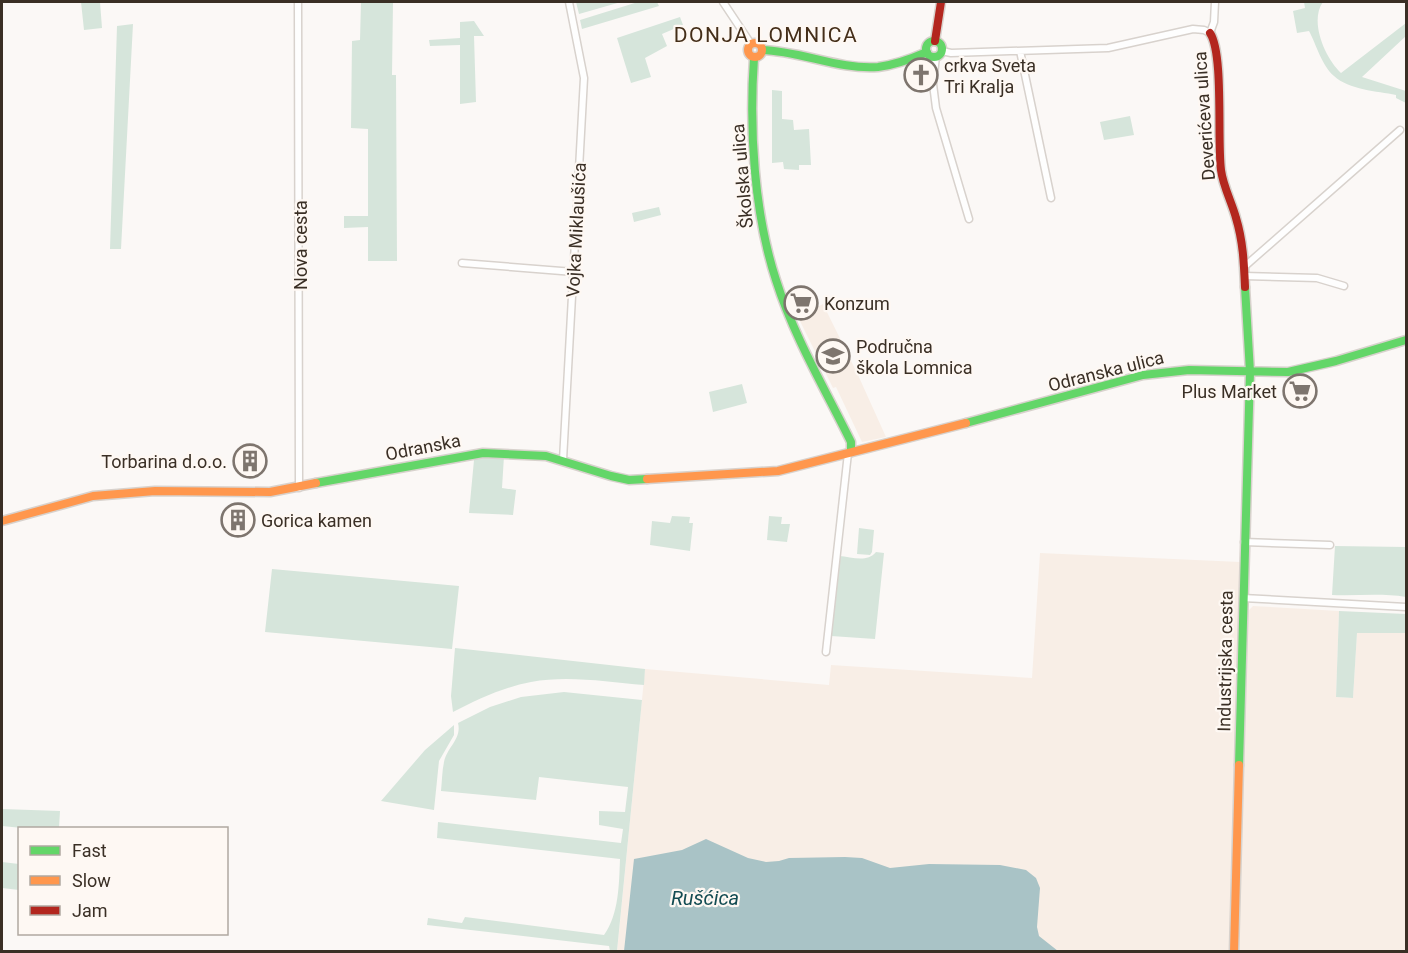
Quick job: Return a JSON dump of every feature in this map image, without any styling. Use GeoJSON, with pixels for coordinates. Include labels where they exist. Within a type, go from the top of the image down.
{"type":"FeatureCollection","features":[{"type":"Feature","properties":{"kind":"street","name":"Nova cesta"},"geometry":{"type":"LineString","coordinates":[[298,2],[299,488]]}},
{"type":"Feature","properties":{"kind":"street","name":"Vojka Miklaušića"},"geometry":{"type":"LineString","coordinates":[[563,460],[584,72],[569,2]]}},
{"type":"Feature","properties":{"kind":"street","name":"Školska ulica"},"geometry":{"type":"LineString","coordinates":[[723,2],[751,44]]}},
{"type":"Feature","properties":{"kind":"street"},"geometry":{"type":"LineString","coordinates":[[935,40],[941,2]]}},
{"type":"Feature","properties":{"kind":"street","name":"Deverićeva ulica"},"geometry":{"type":"LineString","coordinates":[[1215,2],[1214,22],[1210,33],[1214,39],[1217,59],[1221,172],[1240,232],[1250,372]]}},
{"type":"Feature","properties":{"kind":"street"},"geometry":{"type":"LineString","coordinates":[[935,40],[927,44],[927,52],[930,56],[951,53],[1108,48],[1193,29],[1210,33]]}},
{"type":"Feature","properties":{"kind":"street"},"geometry":{"type":"LineString","coordinates":[[935,40],[940,43],[933,84],[936,108],[969,219]]}},
{"type":"Feature","properties":{"kind":"street","name":"Školska ulica"},"geometry":{"type":"LineString","coordinates":[[751,44],[758,44],[762,50]]}},
{"type":"Feature","properties":{"kind":"street","name":"Školska ulica"},"geometry":{"type":"LineString","coordinates":[[751,44],[747,51],[754,58],[755,186],[767,250],[791,319],[851,442],[850,453]]}},
{"type":"Feature","properties":{"kind":"street"},"geometry":{"type":"LineString","coordinates":[[754,58],[760,55],[762,50],[791,51],[848,65],[873,67],[901,63],[927,52]]}},
{"type":"Feature","properties":{"kind":"street"},"geometry":{"type":"LineString","coordinates":[[1020,51],[1051,198]]}},
{"type":"Feature","properties":{"kind":"street"},"geometry":{"type":"LineString","coordinates":[[1244,271],[1400,130]]}},
{"type":"Feature","properties":{"kind":"street"},"geometry":{"type":"LineString","coordinates":[[462,263],[574,272]]}},
{"type":"Feature","properties":{"kind":"street"},"geometry":{"type":"LineString","coordinates":[[1244,271],[1317,278],[1344,286]]}},
{"type":"Feature","properties":{"kind":"street","name":"Odranska ulica"},"geometry":{"type":"LineString","coordinates":[[850,453],[1031,407],[1143,375],[1189,370],[1275,373],[1296,371],[1407,340]]}},
{"type":"Feature","properties":{"kind":"street","name":"Industrijska cesta"},"geometry":{"type":"LineString","coordinates":[[1234,951],[1250,372]]}},
{"type":"Feature","properties":{"kind":"street","name":"Odranska"},"geometry":{"type":"LineString","coordinates":[[2,521],[93,496],[155,491],[257,493],[299,488],[473,454],[531,455],[563,460],[629,480],[650,480],[770,472],[809,465],[850,453]]}},
{"type":"Feature","properties":{"kind":"street"},"geometry":{"type":"LineString","coordinates":[[826,652],[850,453]]}},
{"type":"Feature","properties":{"kind":"street"},"geometry":{"type":"LineString","coordinates":[[1244,542],[1330,545]]}},
{"type":"Feature","properties":{"kind":"street"},"geometry":{"type":"LineString","coordinates":[[1243,598],[1407,607]]}},
{"type":"Feature","properties":{"kind":"shaded area"},"geometry":{"type":"Polygon","coordinates":[[[81,2],[100,2],[102,28],[84,30],[81,2]]]}},
{"type":"Feature","properties":{"kind":"shaded area"},"geometry":{"type":"Polygon","coordinates":[[[361,2],[393,2],[392,75],[396,75],[397,261],[368,261],[368,227],[344,228],[344,216],[368,216],[368,129],[351,128],[352,41],[360,40],[361,2]]]}},
{"type":"Feature","properties":{"kind":"shaded area"},"geometry":{"type":"Polygon","coordinates":[[[576,2],[621,2],[579,14],[576,2]]]}},
{"type":"Feature","properties":{"kind":"shaded area"},"geometry":{"type":"Polygon","coordinates":[[[638,2],[657,2],[659,6],[582,29],[580,20],[638,2]]]}},
{"type":"Feature","properties":{"kind":"shaded area"},"geometry":{"type":"Polygon","coordinates":[[[1304,2],[1323,2],[1319,10],[1318,29],[1329,58],[1341,73],[1406,23],[1406,36],[1362,77],[1406,91],[1406,103],[1396,98],[1396,95],[1355,87],[1334,76],[1323,61],[1309,31],[1297,33],[1293,11],[1305,8],[1304,2]]]}},
{"type":"Feature","properties":{"kind":"shaded area"},"geometry":{"type":"Polygon","coordinates":[[[680,17],[683,25],[662,34],[667,46],[645,58],[651,77],[631,83],[617,38],[680,17]]]}},
{"type":"Feature","properties":{"kind":"shaded area"},"geometry":{"type":"Polygon","coordinates":[[[474,21],[484,36],[474,36],[476,102],[460,104],[460,45],[430,46],[429,40],[460,38],[460,22],[474,21]]]}},
{"type":"Feature","properties":{"kind":"shaded area"},"geometry":{"type":"Polygon","coordinates":[[[133,24],[121,249],[110,249],[117,26],[133,24]]]}},
{"type":"Feature","properties":{"kind":"shaded area"},"geometry":{"type":"Polygon","coordinates":[[[772,90],[782,91],[782,119],[793,120],[794,130],[809,129],[811,165],[799,165],[799,170],[784,169],[783,162],[772,163],[772,90]]]}},
{"type":"Feature","properties":{"kind":"shaded area"},"geometry":{"type":"Polygon","coordinates":[[[1130,116],[1134,135],[1104,140],[1100,122],[1130,116]]]}},
{"type":"Feature","properties":{"kind":"shaded area"},"geometry":{"type":"Polygon","coordinates":[[[659,207],[661,215],[634,222],[632,213],[659,207]]]}},
{"type":"Feature","properties":{"kind":"shaded area"},"geometry":{"type":"Polygon","coordinates":[[[823,304],[886,437],[862,442],[836,387],[833,388],[798,317],[823,304]]]}},
{"type":"Feature","properties":{"kind":"shaded area"},"geometry":{"type":"Polygon","coordinates":[[[742,384],[747,403],[713,412],[709,392],[742,384]]]}},
{"type":"Feature","properties":{"kind":"shaded area"},"geometry":{"type":"Polygon","coordinates":[[[504,456],[502,488],[516,490],[513,515],[469,513],[474,460],[478,457],[504,456]]]}},
{"type":"Feature","properties":{"kind":"shaded area"},"geometry":{"type":"Polygon","coordinates":[[[672,516],[690,517],[689,523],[693,523],[690,551],[650,545],[652,521],[670,523],[672,516]]]}},
{"type":"Feature","properties":{"kind":"shaded area"},"geometry":{"type":"Polygon","coordinates":[[[769,516],[782,517],[781,524],[790,524],[787,542],[767,540],[769,516]]]}},
{"type":"Feature","properties":{"kind":"shaded area"},"geometry":{"type":"Polygon","coordinates":[[[859,528],[874,530],[870,555],[857,554],[859,528]]]}},
{"type":"Feature","properties":{"kind":"shaded area"},"geometry":{"type":"Polygon","coordinates":[[[1335,546],[1406,547],[1406,597],[1332,595],[1335,546]]]}},
{"type":"Feature","properties":{"kind":"shaded area"},"geometry":{"type":"Polygon","coordinates":[[[876,552],[884,553],[875,639],[831,636],[839,556],[864,558],[876,552]]]}},
{"type":"Feature","properties":{"kind":"shaded area"},"geometry":{"type":"Polygon","coordinates":[[[1040,553],[1240,562],[1238,611],[1248,611],[1253,606],[1339,611],[1336,697],[1353,698],[1357,632],[1406,633],[1406,951],[617,952],[645,669],[829,685],[831,665],[1032,678],[1040,553]]]}},
{"type":"Feature","properties":{"kind":"shaded area"},"geometry":{"type":"Polygon","coordinates":[[[272,569],[459,586],[452,649],[265,632],[272,569]]]}},
{"type":"Feature","properties":{"kind":"shaded area"},"geometry":{"type":"Polygon","coordinates":[[[1339,611],[1406,614],[1406,633],[1357,633],[1353,698],[1336,697],[1339,611]]]}},
{"type":"Feature","properties":{"kind":"shaded area"},"geometry":{"type":"Polygon","coordinates":[[[455,648],[645,669],[644,685],[588,680],[545,680],[501,690],[453,712],[451,696],[455,648]]]}},
{"type":"Feature","properties":{"kind":"shaded area"},"geometry":{"type":"Polygon","coordinates":[[[564,692],[642,700],[617,951],[610,951],[609,946],[427,925],[428,918],[462,923],[465,917],[604,935],[609,927],[617,899],[620,859],[437,838],[438,822],[621,843],[623,829],[599,825],[599,811],[625,812],[628,787],[539,777],[536,800],[441,791],[444,762],[458,734],[458,723],[490,707],[521,697],[564,692]]]}},
{"type":"Feature","properties":{"kind":"shaded area"},"geometry":{"type":"Polygon","coordinates":[[[454,725],[454,735],[439,761],[434,810],[381,801],[425,750],[454,725]]]}},
{"type":"Feature","properties":{"kind":"shaded area"},"geometry":{"type":"Polygon","coordinates":[[[2,809],[60,811],[59,827],[2,826],[2,809]]]}},
{"type":"Feature","properties":{"kind":"shaded area"},"geometry":{"type":"Polygon","coordinates":[[[2,862],[18,864],[18,890],[2,888],[2,862]]]}},
{"type":"Feature","properties":{"kind":"water","name":"Rušćica"},"geometry":{"type":"Polygon","coordinates":[[[706,839],[748,858],[766,862],[789,858],[845,857],[862,858],[890,868],[929,864],[1000,865],[1026,870],[1036,878],[1040,888],[1037,927],[1039,936],[1058,951],[624,951],[634,859],[682,850],[706,839]]]}},
{"type":"Feature","properties":{"kind":"traffic: fast"},"geometry":{"type":"LineString","coordinates":[[934,41],[940,43],[942,49],[940,55],[934,57],[928,55],[926,49],[928,43],[934,41]]}},
{"type":"Feature","properties":{"kind":"traffic: fast"},"geometry":{"type":"LineString","coordinates":[[762,50],[863,67],[891,65],[927,52]]}},
{"type":"Feature","properties":{"kind":"traffic: fast"},"geometry":{"type":"LineString","coordinates":[[754,58],[752,113],[755,170],[758,199],[769,254],[783,301],[810,362],[851,442],[851,452]]}},
{"type":"Feature","properties":{"kind":"traffic: fast"},"geometry":{"type":"LineString","coordinates":[[1239,765],[1250,372],[1245,287]]}},
{"type":"Feature","properties":{"kind":"traffic: fast"},"geometry":{"type":"LineString","coordinates":[[966,423],[1143,375],[1189,370],[1288,372],[1336,361],[1406,340]]}},
{"type":"Feature","properties":{"kind":"traffic: fast"},"geometry":{"type":"LineString","coordinates":[[316,483],[483,453],[546,456],[611,476],[629,480],[647,479]]}},
{"type":"Feature","properties":{"kind":"traffic: slow"},"geometry":{"type":"LineString","coordinates":[[752,43],[758,43],[762,50],[758,57],[752,57],[748,53],[748,47],[752,43]]}},
{"type":"Feature","properties":{"kind":"traffic: slow"},"geometry":{"type":"LineString","coordinates":[[647,479],[778,471],[966,423]]}},
{"type":"Feature","properties":{"kind":"traffic: slow"},"geometry":{"type":"LineString","coordinates":[[2,521],[93,496],[155,491],[270,492],[316,483]]}},
{"type":"Feature","properties":{"kind":"traffic: slow"},"geometry":{"type":"LineString","coordinates":[[1234,952],[1239,765]]}},
{"type":"Feature","properties":{"kind":"traffic: jam"},"geometry":{"type":"LineString","coordinates":[[935,41],[941,2]]}},
{"type":"Feature","properties":{"kind":"traffic: jam"},"geometry":{"type":"LineString","coordinates":[[1210,33],[1219,78],[1221,170],[1240,235],[1245,287]]}},
{"type":"Feature","properties":{"kind":"place","name":"crkva Sveta Tri Kralja"},"geometry":{"type":"Point","coordinates":[921,75]}},
{"type":"Feature","properties":{"kind":"place","name":"Konzum"},"geometry":{"type":"Point","coordinates":[801,303]}},
{"type":"Feature","properties":{"kind":"place","name":"Područna škola Lomnica"},"geometry":{"type":"Point","coordinates":[833,356]}},
{"type":"Feature","properties":{"kind":"place","name":"Plus Market"},"geometry":{"type":"Point","coordinates":[1300,391]}},
{"type":"Feature","properties":{"kind":"place","name":"Torbarina d.o.o."},"geometry":{"type":"Point","coordinates":[250,461]}},
{"type":"Feature","properties":{"kind":"place","name":"Gorica kamen"},"geometry":{"type":"Point","coordinates":[238,520]}},
{"type":"Feature","properties":{"kind":"district","name":"DONJA LOMNICA"},"geometry":{"type":"Point","coordinates":[766,35]}}]}
